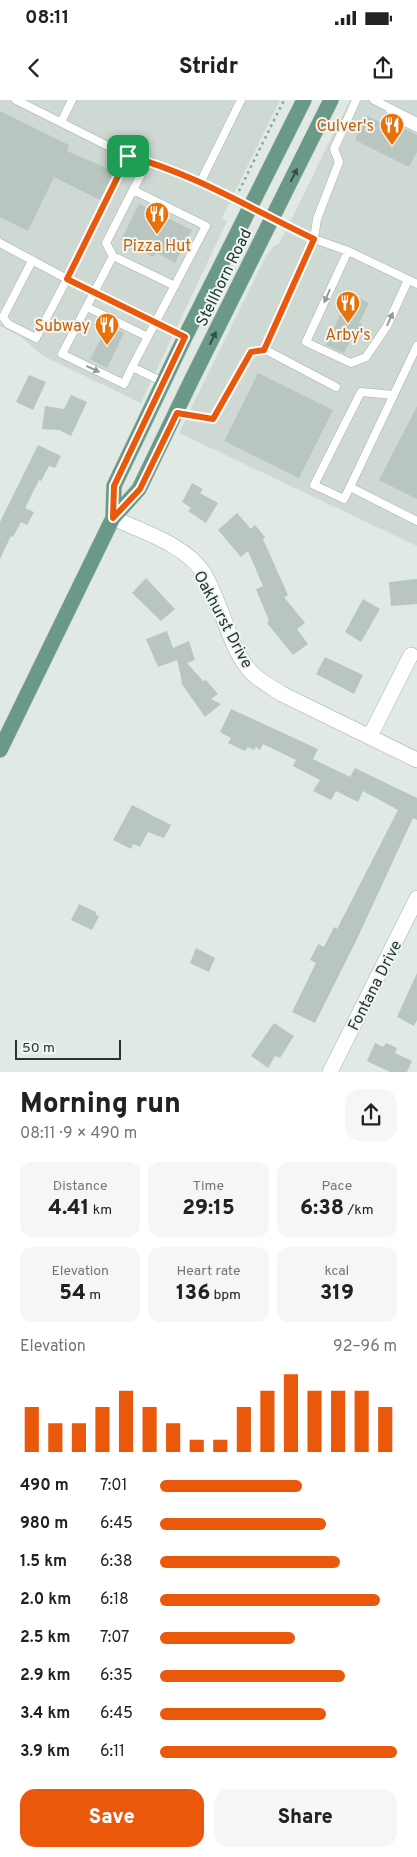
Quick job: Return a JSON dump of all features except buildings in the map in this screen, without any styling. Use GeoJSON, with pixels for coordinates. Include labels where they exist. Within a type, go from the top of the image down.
{"type":"FeatureCollection","features":[{"type":"Feature","properties":{"kind":"main road","name":"Stellhorn Road"},"geometry":{"type":"LineString","coordinates":[[113,518],[114,486],[185,337],[304,100]]}},
{"type":"Feature","properties":{"kind":"main road","name":"Stellhorn Road"},"geometry":{"type":"LineString","coordinates":[[0,750],[113,518],[140,489],[332,100]]}},
{"type":"Feature","properties":{"kind":"street","name":"Oakhurst Drive"},"geometry":{"type":"LineString","coordinates":[[113,518],[172,545],[187,556],[202,571],[240,655],[250,672],[282,694],[417,760]]}},
{"type":"Feature","properties":{"kind":"street"},"geometry":{"type":"LineString","coordinates":[[370,736],[412,655]]}},
{"type":"Feature","properties":{"kind":"street","name":"Fontana Drive"},"geometry":{"type":"LineString","coordinates":[[330,1072],[417,898]]}},
{"type":"Feature","properties":{"kind":"lane"},"geometry":{"type":"LineString","coordinates":[[16,100],[128,156],[148,161],[200,183],[314,239],[348,251],[417,284]]}},
{"type":"Feature","properties":{"kind":"lane"},"geometry":{"type":"LineString","coordinates":[[61,122],[72,100]]}},
{"type":"Feature","properties":{"kind":"lane"},"geometry":{"type":"LineString","coordinates":[[200,183],[241,100]]}},
{"type":"Feature","properties":{"kind":"lane"},"geometry":{"type":"LineString","coordinates":[[264,350],[314,239],[317,219],[339,162],[334,149],[356,100]]}},
{"type":"Feature","properties":{"kind":"lane"},"geometry":{"type":"LineString","coordinates":[[374,100],[417,122]]}},
{"type":"Feature","properties":{"kind":"lane"},"geometry":{"type":"LineString","coordinates":[[388,108],[398,119],[417,128]]}},
{"type":"Feature","properties":{"kind":"lane"},"geometry":{"type":"LineString","coordinates":[[32,261],[3,317],[8,324],[36,338],[128,156]]}},
{"type":"Feature","properties":{"kind":"lane"},"geometry":{"type":"LineString","coordinates":[[148,161],[106,243],[113,256],[175,286]]}},
{"type":"Feature","properties":{"kind":"lane"},"geometry":{"type":"LineString","coordinates":[[113,256],[62,354],[124,384],[206,226],[133,190]]}},
{"type":"Feature","properties":{"kind":"lane"},"geometry":{"type":"LineString","coordinates":[[0,244],[185,337]]}},
{"type":"Feature","properties":{"kind":"lane"},"geometry":{"type":"LineString","coordinates":[[348,251],[306,342],[351,363],[366,357],[387,326],[408,280]]}},
{"type":"Feature","properties":{"kind":"lane"},"geometry":{"type":"LineString","coordinates":[[87,307],[148,337]]}},
{"type":"Feature","properties":{"kind":"lane"},"geometry":{"type":"LineString","coordinates":[[394,395],[361,392],[314,485],[344,499],[394,395],[417,346]]}},
{"type":"Feature","properties":{"kind":"lane"},"geometry":{"type":"LineString","coordinates":[[177,413],[213,419],[251,352],[264,350],[336,387]]}},
{"type":"Feature","properties":{"kind":"lane"},"geometry":{"type":"LineString","coordinates":[[132,367],[163,382]]}},
{"type":"Feature","properties":{"kind":"lane"},"geometry":{"type":"LineString","coordinates":[[350,487],[417,521]]}},
{"type":"Feature","properties":{"kind":"path"},"geometry":{"type":"LineString","coordinates":[[235,200],[284,100]]}},
{"type":"Feature","properties":{"kind":"shaded area"},"geometry":{"type":"Polygon","coordinates":[[[0,100],[280,100],[222,218],[227,221],[141,403],[43,356],[21,337],[0,326],[0,100]]]}},
{"type":"Feature","properties":{"kind":"shaded area"},"geometry":{"type":"Polygon","coordinates":[[[350,100],[417,100],[417,546],[179,433],[266,256],[274,246],[279,244],[350,100]]]}},
{"type":"Feature","properties":{"kind":"place","name":"Culver's"},"geometry":{"type":"Point","coordinates":[392,146]}},
{"type":"Feature","properties":{"kind":"place","name":"Pizza Hut"},"geometry":{"type":"Point","coordinates":[157,235]}},
{"type":"Feature","properties":{"kind":"place","name":"Arby's"},"geometry":{"type":"Point","coordinates":[348,324]}},
{"type":"Feature","properties":{"kind":"place","name":"Subway"},"geometry":{"type":"Point","coordinates":[107,346]}},
{"type":"Feature","properties":{"kind":"route"},"geometry":{"type":"LineString","coordinates":[[128,156],[155,163],[200,183],[314,239],[264,350],[251,352],[213,419],[177,413],[140,489],[113,518],[114,486],[185,337],[67,279],[128,156]]}}]}
